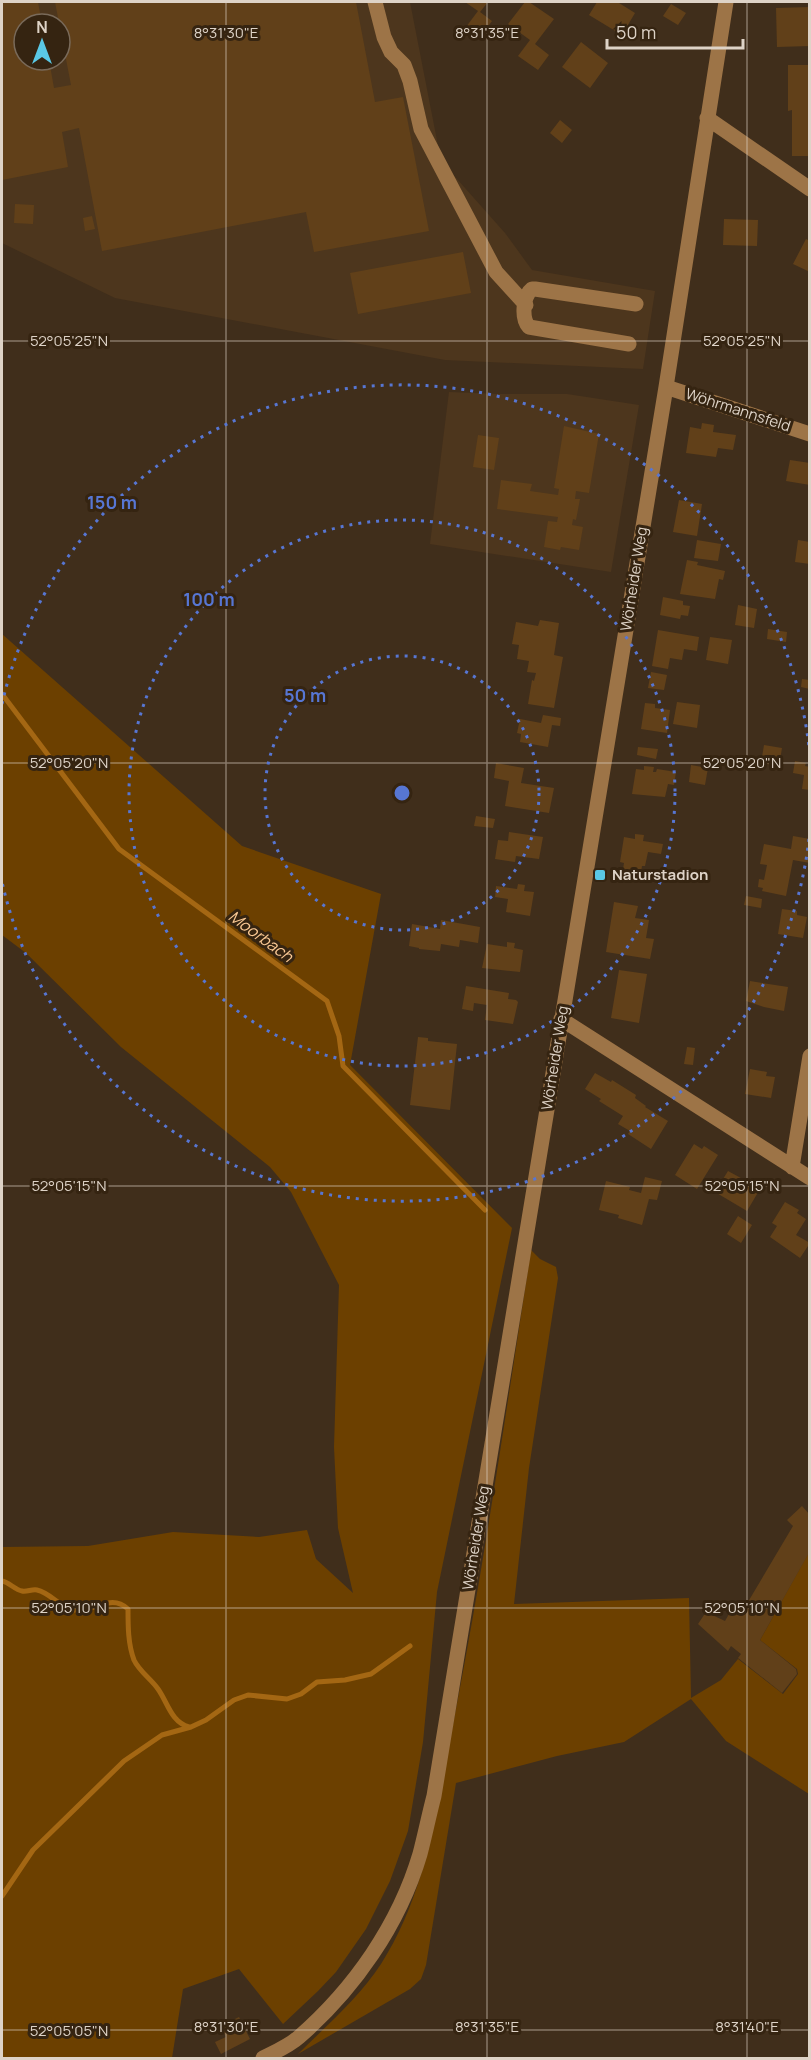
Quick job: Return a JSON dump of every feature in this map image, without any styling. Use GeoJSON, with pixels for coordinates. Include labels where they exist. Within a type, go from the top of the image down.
{"type":"FeatureCollection","features":[{"type":"Feature","properties":{"kind":"street"},"geometry":{"type":"LineString","coordinates":[[375,2],[384,37],[391,52],[404,65],[410,81],[421,129],[496,272],[525,305]]}},
{"type":"Feature","properties":{"kind":"street","name":"Wörheider Weg"},"geometry":{"type":"LineString","coordinates":[[263,2058],[297,2039],[339,1998],[370,1957],[400,1907],[420,1855],[434,1796],[666,387],[726,2]]}},
{"type":"Feature","properties":{"kind":"street"},"geometry":{"type":"LineString","coordinates":[[707,118],[810,189]]}},
{"type":"Feature","properties":{"kind":"street"},"geometry":{"type":"LineString","coordinates":[[628,344],[529,327],[524,318],[527,294],[531,289],[636,304]]}},
{"type":"Feature","properties":{"kind":"street","name":"Wöhrmannsfeld"},"geometry":{"type":"LineString","coordinates":[[666,387],[810,434]]}},
{"type":"Feature","properties":{"kind":"street"},"geometry":{"type":"LineString","coordinates":[[561,1019],[810,1178]]}},
{"type":"Feature","properties":{"kind":"street"},"geometry":{"type":"LineString","coordinates":[[792,1167],[810,1056]]}},
{"type":"Feature","properties":{"kind":"shaded area"},"geometry":{"type":"Polygon","coordinates":[[[2,2],[410,2],[441,161],[505,233],[532,270],[655,291],[643,369],[445,360],[115,298],[2,243],[2,2]]]}},
{"type":"Feature","properties":{"kind":"shaded area"},"geometry":{"type":"Polygon","coordinates":[[[449,392],[567,394],[639,405],[611,572],[430,544],[449,392]]]}},
{"type":"Feature","properties":{"kind":"shaded area"},"geometry":{"type":"Polygon","coordinates":[[[2,634],[242,846],[381,894],[350,1065],[512,1228],[437,1592],[423,1742],[408,1831],[390,1881],[366,1929],[336,1972],[283,2024],[239,1969],[183,1989],[172,2058],[2,2058],[2,1547],[88,1546],[173,1532],[259,1537],[307,1530],[316,1559],[353,1593],[338,1528],[334,1447],[339,1285],[291,1192],[270,1167],[121,1047],[26,953],[2,935],[2,634]]]}},
{"type":"Feature","properties":{"kind":"shaded area"},"geometry":{"type":"Polygon","coordinates":[[[531,1250],[540,1259],[556,1267],[558,1278],[529,1468],[514,1604],[689,1598],[691,1698],[721,1680],[738,1659],[783,1694],[798,1674],[797,1669],[760,1640],[809,1552],[809,1794],[726,1741],[691,1699],[624,1742],[557,1756],[456,1783],[426,1965],[421,1979],[410,1989],[298,2054],[353,2000],[381,1964],[397,1936],[421,1875],[437,1811],[476,1598],[531,1250]]]}},
{"type":"Feature","properties":{"kind":"building"},"geometry":{"type":"Polygon","coordinates":[[[2,2],[38,2],[40,12],[12,12],[12,72],[51,72],[54,88],[71,85],[68,72],[72,72],[72,12],[57,12],[55,2],[356,2],[375,102],[403,97],[429,231],[314,252],[306,212],[102,251],[79,128],[62,132],[68,167],[2,180],[2,2]]]}},
{"type":"Feature","properties":{"kind":"building"},"geometry":{"type":"Polygon","coordinates":[[[465,2],[488,2],[480,12],[492,21],[480,37],[466,27],[478,11],[465,2]]]}},
{"type":"Feature","properties":{"kind":"building"},"geometry":{"type":"Polygon","coordinates":[[[525,2],[529,2],[554,19],[535,44],[549,55],[538,70],[518,56],[530,40],[508,24],[525,2]]]}},
{"type":"Feature","properties":{"kind":"building"},"geometry":{"type":"Polygon","coordinates":[[[597,2],[620,2],[635,13],[622,35],[589,15],[597,2]]]}},
{"type":"Feature","properties":{"kind":"building"},"geometry":{"type":"Polygon","coordinates":[[[671,4],[686,13],[678,25],[663,16],[671,4]]]}},
{"type":"Feature","properties":{"kind":"building"},"geometry":{"type":"Polygon","coordinates":[[[810,7],[810,46],[777,47],[776,8],[810,7]]]}},
{"type":"Feature","properties":{"kind":"building"},"geometry":{"type":"Polygon","coordinates":[[[581,42],[608,63],[590,88],[562,67],[581,42]]]}},
{"type":"Feature","properties":{"kind":"building"},"geometry":{"type":"Polygon","coordinates":[[[788,65],[810,65],[810,156],[792,156],[792,110],[788,111],[788,65]]]}},
{"type":"Feature","properties":{"kind":"building"},"geometry":{"type":"Polygon","coordinates":[[[560,120],[572,130],[562,143],[550,133],[560,120]]]}},
{"type":"Feature","properties":{"kind":"building"},"geometry":{"type":"Polygon","coordinates":[[[15,204],[34,205],[33,224],[14,223],[15,204]]]}},
{"type":"Feature","properties":{"kind":"building"},"geometry":{"type":"Polygon","coordinates":[[[92,216],[95,229],[85,231],[83,218],[92,216]]]}},
{"type":"Feature","properties":{"kind":"building"},"geometry":{"type":"Polygon","coordinates":[[[724,219],[758,220],[757,246],[723,245],[724,219]]]}},
{"type":"Feature","properties":{"kind":"building"},"geometry":{"type":"Polygon","coordinates":[[[806,239],[810,241],[810,272],[793,264],[806,239]]]}},
{"type":"Feature","properties":{"kind":"building"},"geometry":{"type":"Polygon","coordinates":[[[463,252],[471,293],[358,314],[350,273],[463,252]]]}},
{"type":"Feature","properties":{"kind":"building"},"geometry":{"type":"Polygon","coordinates":[[[702,423],[714,425],[713,432],[736,435],[733,450],[718,448],[716,457],[686,453],[690,427],[701,429],[702,423]]]}},
{"type":"Feature","properties":{"kind":"building"},"geometry":{"type":"Polygon","coordinates":[[[564,426],[599,434],[589,493],[576,491],[575,499],[580,499],[576,520],[573,519],[572,525],[583,527],[579,550],[544,547],[548,521],[557,522],[558,517],[497,509],[501,480],[532,484],[530,491],[558,495],[559,489],[554,488],[564,426]]]}},
{"type":"Feature","properties":{"kind":"building"},"geometry":{"type":"Polygon","coordinates":[[[478,435],[499,438],[494,470],[473,467],[478,435]]]}},
{"type":"Feature","properties":{"kind":"building"},"geometry":{"type":"Polygon","coordinates":[[[790,460],[810,463],[810,485],[786,481],[790,460]]]}},
{"type":"Feature","properties":{"kind":"building"},"geometry":{"type":"Polygon","coordinates":[[[679,500],[702,504],[697,536],[673,532],[679,500]]]}},
{"type":"Feature","properties":{"kind":"building"},"geometry":{"type":"Polygon","coordinates":[[[697,540],[721,544],[718,561],[694,558],[697,540]]]}},
{"type":"Feature","properties":{"kind":"building"},"geometry":{"type":"Polygon","coordinates":[[[798,540],[810,542],[810,564],[795,562],[798,540]]]}},
{"type":"Feature","properties":{"kind":"building"},"geometry":{"type":"Polygon","coordinates":[[[687,560],[698,562],[697,565],[725,571],[723,580],[719,579],[715,599],[680,594],[687,560]]]}},
{"type":"Feature","properties":{"kind":"building"},"geometry":{"type":"Polygon","coordinates":[[[663,597],[683,601],[683,605],[690,606],[688,616],[681,615],[680,619],[660,615],[663,597]]]}},
{"type":"Feature","properties":{"kind":"building"},"geometry":{"type":"Polygon","coordinates":[[[738,605],[757,609],[754,628],[735,625],[738,605]]]}},
{"type":"Feature","properties":{"kind":"building"},"geometry":{"type":"Polygon","coordinates":[[[540,620],[559,623],[554,655],[563,657],[554,708],[528,704],[532,680],[534,681],[536,673],[527,672],[529,661],[517,659],[519,645],[512,644],[516,622],[538,626],[540,620]]]}},
{"type":"Feature","properties":{"kind":"building"},"geometry":{"type":"Polygon","coordinates":[[[768,629],[787,632],[786,642],[767,639],[768,629]]]}},
{"type":"Feature","properties":{"kind":"building"},"geometry":{"type":"Polygon","coordinates":[[[658,630],[699,637],[697,651],[684,649],[682,660],[670,658],[668,669],[652,666],[658,630]]]}},
{"type":"Feature","properties":{"kind":"building"},"geometry":{"type":"Polygon","coordinates":[[[710,637],[732,640],[728,664],[706,660],[710,637]]]}},
{"type":"Feature","properties":{"kind":"building"},"geometry":{"type":"Polygon","coordinates":[[[651,672],[667,675],[664,690],[648,688],[651,672]]]}},
{"type":"Feature","properties":{"kind":"building"},"geometry":{"type":"Polygon","coordinates":[[[802,679],[810,680],[810,689],[801,687],[802,679]]]}},
{"type":"Feature","properties":{"kind":"building"},"geometry":{"type":"Polygon","coordinates":[[[677,702],[700,705],[697,728],[673,724],[677,702]]]}},
{"type":"Feature","properties":{"kind":"building"},"geometry":{"type":"Polygon","coordinates":[[[645,703],[655,704],[655,708],[670,710],[667,733],[641,729],[645,703]]]}},
{"type":"Feature","properties":{"kind":"building"},"geometry":{"type":"Polygon","coordinates":[[[543,715],[561,718],[560,726],[552,725],[548,747],[520,742],[521,734],[517,733],[520,719],[541,723],[543,715]]]}},
{"type":"Feature","properties":{"kind":"building"},"geometry":{"type":"Polygon","coordinates":[[[764,745],[782,748],[779,766],[761,763],[764,745]]]}},
{"type":"Feature","properties":{"kind":"building"},"geometry":{"type":"Polygon","coordinates":[[[638,747],[658,749],[656,759],[637,755],[638,747]]]}},
{"type":"Feature","properties":{"kind":"building"},"geometry":{"type":"Polygon","coordinates":[[[795,761],[806,763],[805,766],[810,767],[810,790],[802,789],[804,775],[793,773],[795,761]]]}},
{"type":"Feature","properties":{"kind":"building"},"geometry":{"type":"Polygon","coordinates":[[[496,763],[524,768],[521,783],[554,788],[549,813],[505,806],[509,781],[494,778],[496,763]]]}},
{"type":"Feature","properties":{"kind":"building"},"geometry":{"type":"Polygon","coordinates":[[[691,765],[708,768],[705,785],[689,782],[691,765]]]}},
{"type":"Feature","properties":{"kind":"building"},"geometry":{"type":"Polygon","coordinates":[[[644,766],[654,767],[653,772],[657,769],[676,772],[674,785],[668,784],[665,797],[632,794],[636,769],[644,770],[644,766]]]}},
{"type":"Feature","properties":{"kind":"building"},"geometry":{"type":"Polygon","coordinates":[[[476,816],[495,819],[493,828],[474,826],[476,816]]]}},
{"type":"Feature","properties":{"kind":"building"},"geometry":{"type":"Polygon","coordinates":[[[509,832],[543,837],[539,859],[516,856],[515,862],[495,859],[498,840],[508,841],[509,832]]]}},
{"type":"Feature","properties":{"kind":"building"},"geometry":{"type":"Polygon","coordinates":[[[635,834],[644,835],[643,841],[663,844],[661,854],[648,852],[640,878],[622,875],[624,863],[620,862],[624,837],[635,839],[635,834]]]}},
{"type":"Feature","properties":{"kind":"building"},"geometry":{"type":"Polygon","coordinates":[[[793,836],[810,839],[810,863],[793,860],[786,896],[762,891],[763,888],[758,887],[759,879],[764,880],[767,865],[760,864],[764,844],[791,849],[793,836]]]}},
{"type":"Feature","properties":{"kind":"building"},"geometry":{"type":"Polygon","coordinates":[[[518,884],[525,885],[524,891],[534,892],[530,916],[506,912],[508,899],[495,897],[496,886],[517,889],[518,884]]]}},
{"type":"Feature","properties":{"kind":"building"},"geometry":{"type":"Polygon","coordinates":[[[746,896],[762,899],[761,908],[744,905],[746,896]]]}},
{"type":"Feature","properties":{"kind":"building"},"geometry":{"type":"Polygon","coordinates":[[[614,902],[638,906],[635,918],[649,920],[646,938],[654,939],[650,959],[606,952],[614,902]]]}},
{"type":"Feature","properties":{"kind":"building"},"geometry":{"type":"Polygon","coordinates":[[[782,909],[797,911],[797,915],[807,917],[803,938],[778,934],[782,909]]]}},
{"type":"Feature","properties":{"kind":"building"},"geometry":{"type":"Polygon","coordinates":[[[441,920],[480,927],[478,943],[460,940],[459,947],[441,944],[440,951],[409,946],[412,924],[440,929],[441,920]]]}},
{"type":"Feature","properties":{"kind":"building"},"geometry":{"type":"Polygon","coordinates":[[[507,942],[515,943],[514,948],[523,950],[520,972],[482,968],[487,944],[507,947],[507,942]]]}},
{"type":"Feature","properties":{"kind":"building"},"geometry":{"type":"Polygon","coordinates":[[[619,970],[647,974],[639,1023],[611,1018],[619,970]]]}},
{"type":"Feature","properties":{"kind":"building"},"geometry":{"type":"Polygon","coordinates":[[[750,981],[788,987],[784,1011],[746,1001],[750,981]]]}},
{"type":"Feature","properties":{"kind":"building"},"geometry":{"type":"Polygon","coordinates":[[[466,986],[509,993],[508,999],[518,1002],[513,1024],[485,1020],[487,1005],[474,1003],[473,1011],[462,1009],[466,986]]]}},
{"type":"Feature","properties":{"kind":"building"},"geometry":{"type":"Polygon","coordinates":[[[418,1037],[428,1038],[428,1041],[457,1044],[450,1110],[410,1105],[418,1037]]]}},
{"type":"Feature","properties":{"kind":"building"},"geometry":{"type":"Polygon","coordinates":[[[687,1047],[695,1048],[693,1065],[684,1064],[687,1047]]]}},
{"type":"Feature","properties":{"kind":"building"},"geometry":{"type":"Polygon","coordinates":[[[750,1069],[767,1072],[766,1076],[775,1077],[771,1098],[745,1094],[750,1069]]]}},
{"type":"Feature","properties":{"kind":"building"},"geometry":{"type":"Polygon","coordinates":[[[595,1073],[611,1082],[612,1080],[636,1095],[635,1098],[645,1107],[668,1121],[651,1149],[628,1134],[630,1131],[618,1124],[623,1116],[585,1089],[595,1073]]]}},
{"type":"Feature","properties":{"kind":"building"},"geometry":{"type":"Polygon","coordinates":[[[694,1144],[702,1149],[704,1146],[718,1155],[697,1189],[675,1175],[694,1144]]]}},
{"type":"Feature","properties":{"kind":"building"},"geometry":{"type":"Polygon","coordinates":[[[728,1171],[750,1183],[752,1180],[759,1185],[757,1188],[760,1189],[747,1211],[715,1192],[728,1171]]]}},
{"type":"Feature","properties":{"kind":"building"},"geometry":{"type":"Polygon","coordinates":[[[645,1177],[662,1181],[657,1200],[649,1199],[642,1225],[618,1218],[619,1215],[599,1210],[606,1181],[630,1187],[629,1190],[641,1193],[645,1177]]]}},
{"type":"Feature","properties":{"kind":"building"},"geometry":{"type":"Polygon","coordinates":[[[785,1202],[799,1210],[797,1213],[806,1219],[796,1235],[810,1243],[800,1258],[770,1237],[777,1226],[772,1223],[785,1202]]]}},
{"type":"Feature","properties":{"kind":"building"},"geometry":{"type":"Polygon","coordinates":[[[738,1216],[752,1225],[741,1243],[727,1234],[738,1216]]]}},
{"type":"Feature","properties":{"kind":"building"},"geometry":{"type":"Polygon","coordinates":[[[802,1506],[810,1515],[810,1551],[760,1640],[796,1669],[797,1674],[782,1693],[738,1658],[741,1654],[731,1646],[728,1651],[698,1624],[706,1612],[725,1621],[733,1607],[742,1612],[793,1526],[787,1520],[802,1506]]]}},
{"type":"Feature","properties":{"kind":"building"},"geometry":{"type":"Polygon","coordinates":[[[239,2017],[250,2039],[221,2054],[215,2042],[226,2037],[221,2026],[239,2017]]]}},
{"type":"Feature","properties":{"kind":"waterway","name":"Moorbach"},"geometry":{"type":"LineString","coordinates":[[2,694],[119,849],[327,1001],[339,1036],[343,1066],[485,1210]]}},
{"type":"Feature","properties":{"kind":"waterway"},"geometry":{"type":"LineString","coordinates":[[2,1581],[19,1590],[35,1590],[47,1594],[69,1609],[82,1610],[109,1603],[115,1603],[128,1609],[129,1641],[134,1660],[158,1689],[178,1721],[189,1727]]}},
{"type":"Feature","properties":{"kind":"waterway"},"geometry":{"type":"LineString","coordinates":[[2,1896],[33,1850],[124,1761],[162,1735],[191,1727],[206,1720],[234,1700],[248,1695],[287,1699],[301,1694],[317,1682],[345,1680],[371,1674],[410,1646]]}},
{"type":"Feature","properties":{"kind":"place","name":"Naturstadion"},"geometry":{"type":"Point","coordinates":[600,875]}}]}
